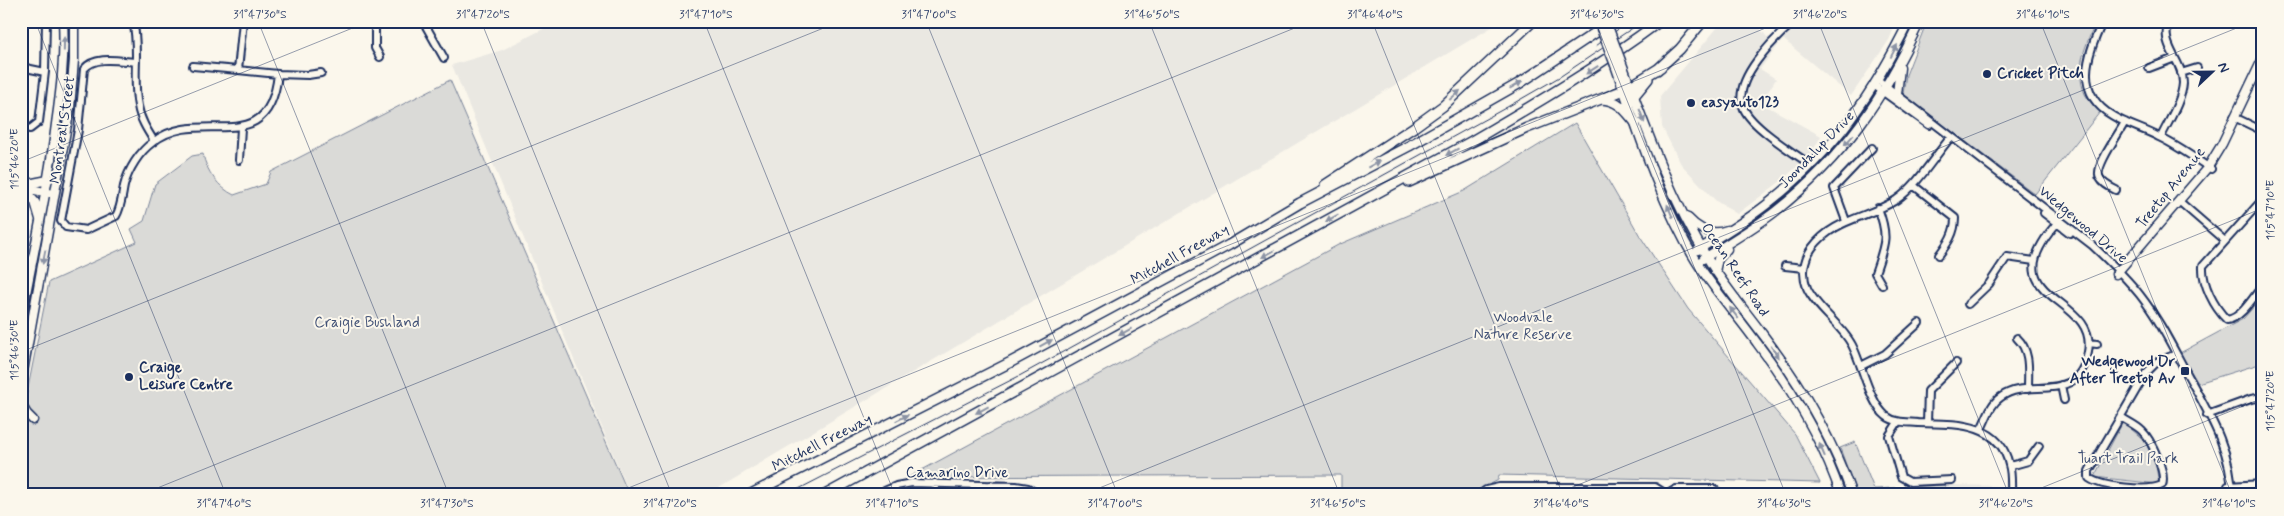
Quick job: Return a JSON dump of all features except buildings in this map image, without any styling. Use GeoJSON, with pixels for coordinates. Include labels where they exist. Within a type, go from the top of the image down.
{"type":"FeatureCollection","features":[{"type":"Feature","properties":{"kind":"highway"},"geometry":{"type":"LineString","coordinates":[[1300,203],[1443,106],[1533,21]]}},
{"type":"Feature","properties":{"kind":"highway","name":"Mitchell Freeway"},"geometry":{"type":"LineString","coordinates":[[749,495],[1011,362],[1229,245],[1300,203],[1408,146],[1520,83],[1614,21]]}},
{"type":"Feature","properties":{"kind":"highway"},"geometry":{"type":"LineString","coordinates":[[825,495],[1384,190],[1562,89],[1614,56],[1660,21]]}},
{"type":"Feature","properties":{"kind":"highway"},"geometry":{"type":"LineString","coordinates":[[1634,96],[1660,67],[1680,49],[1703,21]]}},
{"type":"Feature","properties":{"kind":"highway"},"geometry":{"type":"LineString","coordinates":[[1384,190],[1412,180],[1520,131],[1627,88],[1660,67]]}},
{"type":"Feature","properties":{"kind":"highway"},"geometry":{"type":"LineString","coordinates":[[1600,99],[1608,99],[1621,105],[1636,124]]}},
{"type":"Feature","properties":{"kind":"main road"},"geometry":{"type":"LineString","coordinates":[[21,320],[48,180],[62,80],[63,21]]}},
{"type":"Feature","properties":{"kind":"main road"},"geometry":{"type":"LineString","coordinates":[[21,383],[73,84],[74,21]]}},
{"type":"Feature","properties":{"kind":"main road","name":"Ocean Reef Road"},"geometry":{"type":"LineString","coordinates":[[1598,21],[1618,63]]}},
{"type":"Feature","properties":{"kind":"main road","name":"Ocean Reef Road"},"geometry":{"type":"LineString","coordinates":[[1606,21],[1636,124],[1670,210],[1697,263],[1793,394],[1821,446],[1841,495]]}},
{"type":"Feature","properties":{"kind":"main road","name":"Joondalup Drive"},"geometry":{"type":"LineString","coordinates":[[1697,263],[1744,235],[1777,210],[1819,173],[1852,137],[1885,89],[1920,21]]}},
{"type":"Feature","properties":{"kind":"main road","name":"Joondalup Drive"},"geometry":{"type":"LineString","coordinates":[[1692,254],[1738,226],[1771,201],[1811,165],[1844,130],[1877,83],[1908,23]]}},
{"type":"Feature","properties":{"kind":"main road","name":"Treetop Avenue"},"geometry":{"type":"LineString","coordinates":[[2236,118],[2263,58]]}},
{"type":"Feature","properties":{"kind":"main road"},"geometry":{"type":"LineString","coordinates":[[1897,94],[1901,61]]}},
{"type":"Feature","properties":{"kind":"main road","name":"Treetop Avenue"},"geometry":{"type":"LineString","coordinates":[[2120,274],[2209,168],[2263,66]]}},
{"type":"Feature","properties":{"kind":"main road","name":"Ocean Reef Road"},"geometry":{"type":"LineString","coordinates":[[1627,88],[1634,96],[1680,210],[1701,248],[1715,271],[1764,336],[1813,408],[1838,458],[1852,495]]}},
{"type":"Feature","properties":{"kind":"main road"},"geometry":{"type":"LineString","coordinates":[[23,190],[48,180]]}},
{"type":"Feature","properties":{"kind":"main road"},"geometry":{"type":"LineString","coordinates":[[23,190],[55,196]]}},
{"type":"Feature","properties":{"kind":"main road"},"geometry":{"type":"LineString","coordinates":[[23,190],[35,202],[41,221]]}},
{"type":"Feature","properties":{"kind":"main road"},"geometry":{"type":"LineString","coordinates":[[1680,210],[1693,224],[1710,232],[1723,232],[1738,226]]}},
{"type":"Feature","properties":{"kind":"main road"},"geometry":{"type":"LineString","coordinates":[[1715,271],[1720,255],[1744,235]]}},
{"type":"Feature","properties":{"kind":"main road"},"geometry":{"type":"LineString","coordinates":[[21,404],[33,420]]}},
{"type":"Feature","properties":{"kind":"main road"},"geometry":{"type":"LineString","coordinates":[[1838,458],[1848,495]]}},
{"type":"Feature","properties":{"kind":"street"},"geometry":{"type":"LineString","coordinates":[[21,127],[30,129],[39,122],[45,72],[46,21]]}},
{"type":"Feature","properties":{"kind":"street"},"geometry":{"type":"LineString","coordinates":[[133,21],[138,106],[145,126],[154,141],[172,132],[191,127],[241,128],[260,118],[268,110],[276,92],[278,74]]}},
{"type":"Feature","properties":{"kind":"street"},"geometry":{"type":"LineString","coordinates":[[238,70],[243,21]]}},
{"type":"Feature","properties":{"kind":"street"},"geometry":{"type":"LineString","coordinates":[[350,21],[376,23],[404,21]]}},
{"type":"Feature","properties":{"kind":"street"},"geometry":{"type":"LineString","coordinates":[[423,21],[444,58]]}},
{"type":"Feature","properties":{"kind":"street"},"geometry":{"type":"LineString","coordinates":[[1795,21],[1770,43],[1749,74],[1741,96],[1744,109],[1763,129],[1811,165]]}},
{"type":"Feature","properties":{"kind":"street"},"geometry":{"type":"LineString","coordinates":[[2103,21],[2088,57],[2086,75],[2088,83],[2101,106],[2112,115],[2161,138],[2209,168]]}},
{"type":"Feature","properties":{"kind":"street"},"geometry":{"type":"LineString","coordinates":[[2161,138],[2182,89],[2181,73],[2166,38],[2169,21]]}},
{"type":"Feature","properties":{"kind":"street"},"geometry":{"type":"LineString","coordinates":[[376,23],[374,48],[380,57]]}},
{"type":"Feature","properties":{"kind":"street"},"geometry":{"type":"LineString","coordinates":[[2149,68],[2174,58]]}},
{"type":"Feature","properties":{"kind":"street","name":"Montreal Street"},"geometry":{"type":"LineString","coordinates":[[136,62],[96,60],[89,63],[84,69],[78,130],[61,221],[66,227],[80,231],[94,228],[112,219],[118,212],[126,180],[133,165],[154,141]]}},
{"type":"Feature","properties":{"kind":"street"},"geometry":{"type":"LineString","coordinates":[[193,66],[278,74],[308,75],[320,73]]}},
{"type":"Feature","properties":{"kind":"street"},"geometry":{"type":"LineString","coordinates":[[21,67],[45,72]]}},
{"type":"Feature","properties":{"kind":"street"},"geometry":{"type":"LineString","coordinates":[[2181,73],[2197,68]]}},
{"type":"Feature","properties":{"kind":"street","name":"Wedgewood Drive"},"geometry":{"type":"LineString","coordinates":[[1877,83],[2058,221],[2120,274],[2145,302],[2208,415],[2226,456],[2229,486],[2232,495]]}},
{"type":"Feature","properties":{"kind":"street","name":"Wedgewood Drive"},"geometry":{"type":"LineString","coordinates":[[1885,89],[1897,94],[1949,139]]}},
{"type":"Feature","properties":{"kind":"street"},"geometry":{"type":"LineString","coordinates":[[2236,118],[2263,131]]}},
{"type":"Feature","properties":{"kind":"street"},"geometry":{"type":"LineString","coordinates":[[2116,190],[2101,180],[2098,176],[2098,167],[2125,122]]}},
{"type":"Feature","properties":{"kind":"street"},"geometry":{"type":"LineString","coordinates":[[239,160],[241,128]]}},
{"type":"Feature","properties":{"kind":"street"},"geometry":{"type":"LineString","coordinates":[[1949,139],[1913,185],[1896,200],[1846,220],[1826,233],[1811,249],[1804,268],[1808,290],[1846,335],[1878,408],[1898,422],[1960,425],[1981,429],[2000,446],[2010,466],[2011,495]]}},
{"type":"Feature","properties":{"kind":"street"},"geometry":{"type":"LineString","coordinates":[[1846,220],[1834,188],[1872,148]]}},
{"type":"Feature","properties":{"kind":"street"},"geometry":{"type":"LineString","coordinates":[[1913,185],[1955,218],[1955,228],[1951,238],[1939,255]]}},
{"type":"Feature","properties":{"kind":"street"},"geometry":{"type":"LineString","coordinates":[[2263,199],[2203,266],[2203,278],[2220,314],[2227,320],[2234,319],[2263,285]]}},
{"type":"Feature","properties":{"kind":"street"},"geometry":{"type":"LineString","coordinates":[[2181,203],[2226,241]]}},
{"type":"Feature","properties":{"kind":"street"},"geometry":{"type":"LineString","coordinates":[[1878,208],[1884,224],[1886,239],[1875,273],[1882,285]]}},
{"type":"Feature","properties":{"kind":"street"},"geometry":{"type":"LineString","coordinates":[[1981,429],[1992,407],[2002,396],[2012,391],[2052,388],[2068,383],[2079,372],[2088,354],[2089,343],[2082,323],[2040,284],[2034,261],[2037,248],[2058,221]]}},
{"type":"Feature","properties":{"kind":"street"},"geometry":{"type":"LineString","coordinates":[[1968,304],[1989,284],[2007,257],[2034,261]]}},
{"type":"Feature","properties":{"kind":"street"},"geometry":{"type":"LineString","coordinates":[[1785,266],[1804,268]]}},
{"type":"Feature","properties":{"kind":"street"},"geometry":{"type":"LineString","coordinates":[[1861,366],[1886,354],[1919,323]]}},
{"type":"Feature","properties":{"kind":"street"},"geometry":{"type":"LineString","coordinates":[[2017,338],[2023,344],[2028,357],[2028,389]]}},
{"type":"Feature","properties":{"kind":"street"},"geometry":{"type":"LineString","coordinates":[[2089,343],[2097,344]]}},
{"type":"Feature","properties":{"kind":"street"},"geometry":{"type":"LineString","coordinates":[[2121,418],[2141,430],[2148,438],[2164,477],[2162,485],[2155,488],[2144,488],[2106,485],[2094,482],[2090,478],[2091,465],[2121,418],[2146,373],[2157,362],[2174,354]]}},
{"type":"Feature","properties":{"kind":"street"},"geometry":{"type":"LineString","coordinates":[[1927,423],[1928,391],[1956,362]]}},
{"type":"Feature","properties":{"kind":"street"},"geometry":{"type":"LineString","coordinates":[[2062,385],[2064,400]]}},
{"type":"Feature","properties":{"kind":"street"},"geometry":{"type":"LineString","coordinates":[[2208,415],[2251,399],[2263,397]]}},
{"type":"Feature","properties":{"kind":"street"},"geometry":{"type":"LineString","coordinates":[[1898,422],[1889,436],[1901,477],[1910,482],[1952,480]]}},
{"type":"Feature","properties":{"kind":"street"},"geometry":{"type":"LineString","coordinates":[[2010,466],[2028,461],[2039,446]]}},
{"type":"Feature","properties":{"kind":"street"},"geometry":{"type":"LineString","coordinates":[[935,483],[935,495]]}},
{"type":"Feature","properties":{"kind":"street","name":"Camarino Drive"},"geometry":{"type":"LineString","coordinates":[[875,495],[902,484],[935,483],[1016,486],[1028,488],[1040,495]]}},
{"type":"Feature","properties":{"kind":"street"},"geometry":{"type":"LineString","coordinates":[[2229,486],[2263,484]]}},
{"type":"Feature","properties":{"kind":"street"},"geometry":{"type":"LineString","coordinates":[[991,485],[992,495]]}},
{"type":"Feature","properties":{"kind":"street"},"geometry":{"type":"LineString","coordinates":[[1478,495],[1486,490],[1499,487],[1532,486],[1655,487],[1666,494],[1676,490],[1714,489],[1722,495]]}},
{"type":"Feature","properties":{"kind":"street","name":"Wedgewood Drive"},"geometry":{"type":"LineString","coordinates":[[2227,495],[2229,486]]}},
{"type":"Feature","properties":{"kind":"shaded area"},"geometry":{"type":"Polygon","coordinates":[[[559,21],[1494,21],[1497,24],[707,495],[630,495],[452,65],[502,50],[559,21]]]}},
{"type":"Feature","properties":{"kind":"shaded area"},"geometry":{"type":"Polygon","coordinates":[[[1723,21],[1754,21],[1767,37],[1783,39],[1760,69],[1776,79],[1761,103],[1821,136],[1811,154],[1781,181],[1737,214],[1716,201],[1681,164],[1662,127],[1660,96],[1723,21]]]}},
{"type":"Feature","properties":{"kind":"shaded area"},"geometry":{"type":"Polygon","coordinates":[[[1803,21],[1897,21],[1889,40],[1851,96],[1783,39],[1803,21]]]}},
{"type":"Feature","properties":{"kind":"shaded area"},"geometry":{"type":"Polygon","coordinates":[[[1945,485],[2005,486],[2005,495],[1946,495],[1945,485]]]}},
{"type":"Feature","properties":{"kind":"green space"},"geometry":{"type":"Polygon","coordinates":[[[1927,21],[2097,21],[2085,47],[2081,75],[2085,94],[2100,112],[2035,194],[1903,94],[1906,75],[1927,21]]]}},
{"type":"Feature","properties":{"kind":"green space","name":"Craigie Bushland"},"geometry":{"type":"Polygon","coordinates":[[[450,80],[629,495],[21,495],[21,423],[49,282],[137,242],[131,229],[144,221],[155,184],[192,156],[203,154],[207,167],[214,178],[223,188],[234,195],[266,184],[271,172],[450,80]]]}},
{"type":"Feature","properties":{"kind":"green space","name":"Woodvale Nature Reserve"},"geometry":{"type":"Polygon","coordinates":[[[1575,123],[1640,236],[1688,309],[1795,434],[1820,483],[1499,475],[1498,480],[1472,495],[1341,495],[1341,475],[909,477],[1338,245],[1464,191],[1575,123]]]}},
{"type":"Feature","properties":{"kind":"green space"},"geometry":{"type":"Polygon","coordinates":[[[2263,296],[2263,366],[2256,365],[2198,383],[2180,353],[2243,319],[2263,296]]]}},
{"type":"Feature","properties":{"kind":"green space","name":"Tuart Trail Park"},"geometry":{"type":"Polygon","coordinates":[[[2123,422],[2145,441],[2156,466],[2159,484],[2094,477],[2123,422]]]}},
{"type":"Feature","properties":{"kind":"green space"},"geometry":{"type":"Polygon","coordinates":[[[1855,442],[1874,489],[1945,485],[1946,495],[1857,495],[1840,448],[1855,442]]]}},
{"type":"Feature","properties":{"kind":"railway"},"geometry":{"type":"LineString","coordinates":[[1596,46],[1629,21]]}},
{"type":"Feature","properties":{"kind":"railway"},"geometry":{"type":"LineString","coordinates":[[787,495],[1021,375],[1509,106],[1561,76],[1643,21]]}},
{"type":"Feature","properties":{"kind":"place","name":"Cricket Pitch"},"geometry":{"type":"Point","coordinates":[1987,74]}},
{"type":"Feature","properties":{"kind":"place","name":"easyauto123"},"geometry":{"type":"Point","coordinates":[1691,103]}},
{"type":"Feature","properties":{"kind":"place","name":"Wedgewood Dr After Treetop Av"},"geometry":{"type":"Point","coordinates":[2185,371]}},
{"type":"Feature","properties":{"kind":"place","name":"Craige Leisure Centre"},"geometry":{"type":"Point","coordinates":[129,377]}}]}
